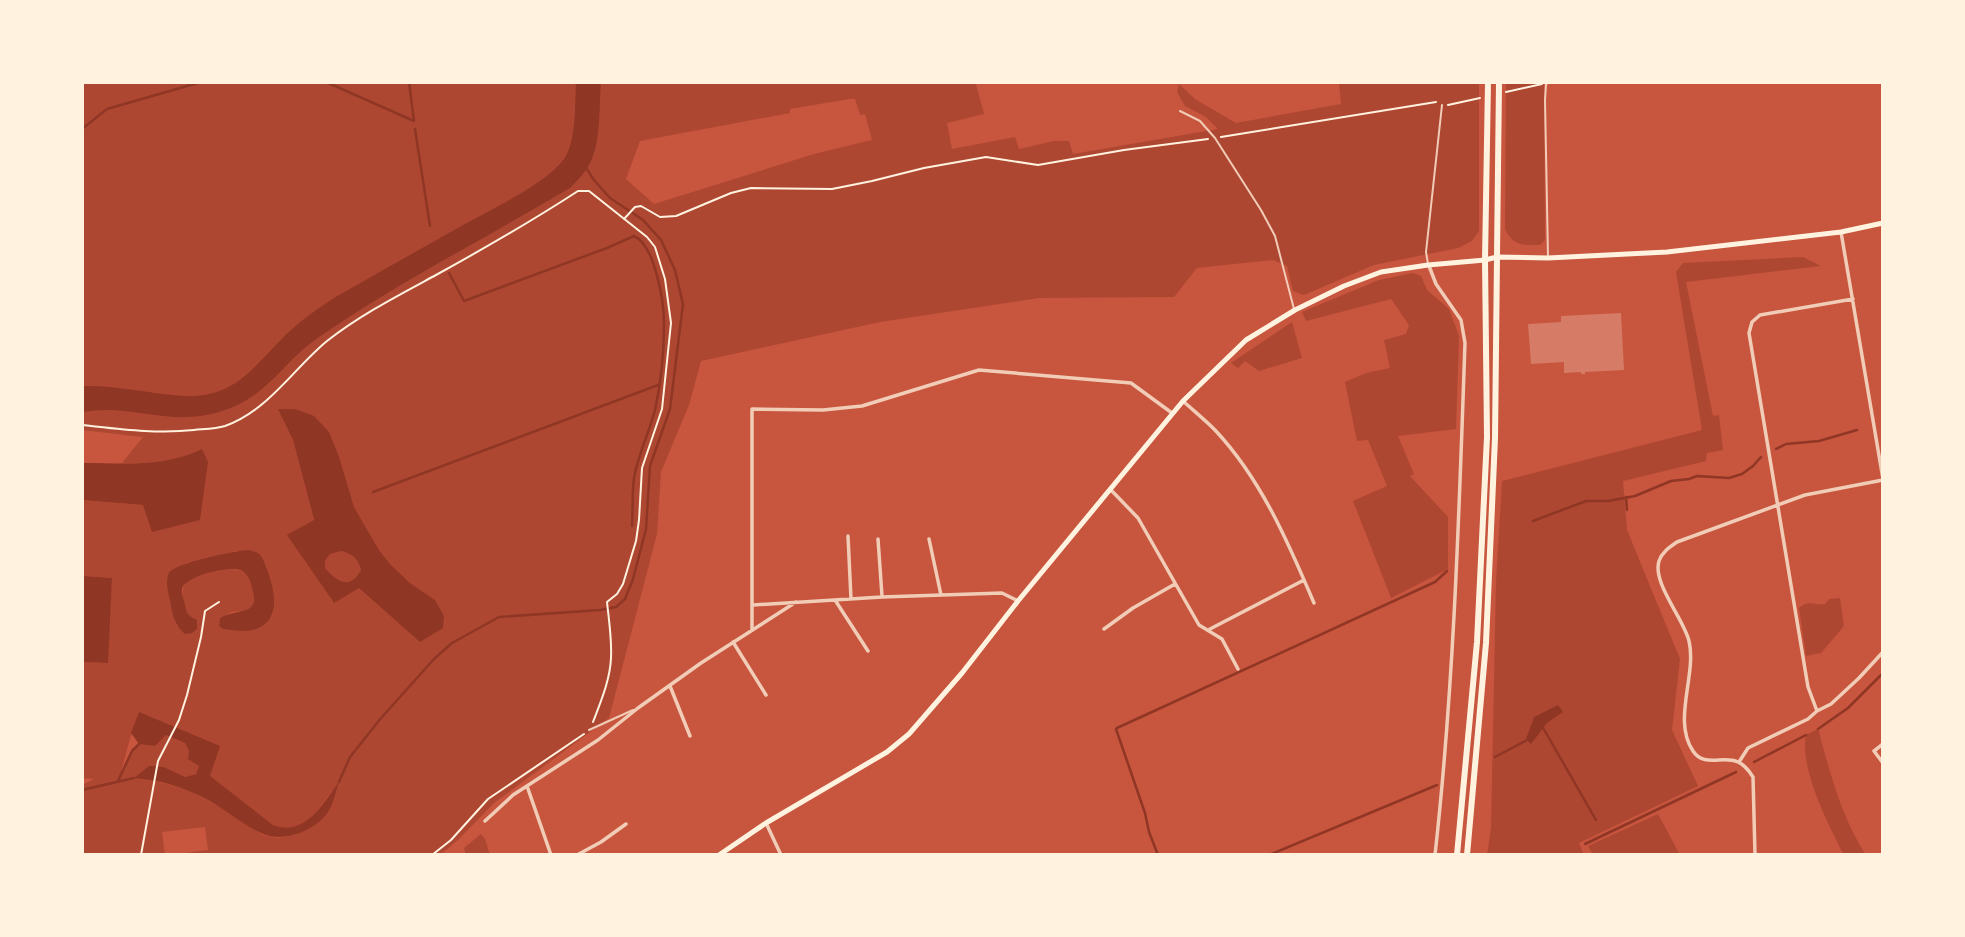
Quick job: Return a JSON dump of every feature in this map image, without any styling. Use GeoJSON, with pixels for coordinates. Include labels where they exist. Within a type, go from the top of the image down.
{"type":"FeatureCollection","features":[{"type":"Feature","properties":{"kind":"main road"},"geometry":{"type":"LineString","coordinates":[[1457,855],[1477,642],[1486,451],[1488,82]]}},
{"type":"Feature","properties":{"kind":"main road"},"geometry":{"type":"LineString","coordinates":[[1467,855],[1486,643],[1495,438],[1499,82]]}},
{"type":"Feature","properties":{"kind":"main road"},"geometry":{"type":"LineString","coordinates":[[719,855],[766,823],[899,743],[962,673],[1172,413],[1246,340],[1295,310],[1344,286],[1381,272],[1428,265],[1497,257],[1548,258],[1667,252],[1841,232],[1883,223]]}},
{"type":"Feature","properties":{"kind":"street"},"geometry":{"type":"LineString","coordinates":[[1755,855],[1753,777],[1739,762],[1708,761],[1698,757],[1692,750],[1684,722],[1691,660],[1689,639],[1662,584],[1658,564],[1666,550],[1677,542],[1805,495],[1883,479],[1841,232]]}},
{"type":"Feature","properties":{"kind":"street"},"geometry":{"type":"LineString","coordinates":[[1428,265],[1436,284],[1461,320],[1465,343],[1453,643],[1446,758],[1435,855]]}},
{"type":"Feature","properties":{"kind":"street"},"geometry":{"type":"LineString","coordinates":[[1817,711],[1808,687],[1749,327],[1760,315],[1853,299]]}},
{"type":"Feature","properties":{"kind":"street"},"geometry":{"type":"LineString","coordinates":[[752,629],[752,409],[823,410],[862,406],[979,370],[1131,383],[1172,413]]}},
{"type":"Feature","properties":{"kind":"street"},"geometry":{"type":"LineString","coordinates":[[1183,401],[1214,430],[1259,491],[1278,524],[1314,603]]}},
{"type":"Feature","properties":{"kind":"street"},"geometry":{"type":"LineString","coordinates":[[1109,489],[1138,518],[1199,625],[1222,639],[1238,669]]}},
{"type":"Feature","properties":{"kind":"street"},"geometry":{"type":"LineString","coordinates":[[848,536],[851,599]]}},
{"type":"Feature","properties":{"kind":"street"},"geometry":{"type":"LineString","coordinates":[[878,539],[882,597]]}},
{"type":"Feature","properties":{"kind":"street"},"geometry":{"type":"LineString","coordinates":[[929,539],[941,595]]}},
{"type":"Feature","properties":{"kind":"street"},"geometry":{"type":"LineString","coordinates":[[1209,630],[1304,580]]}},
{"type":"Feature","properties":{"kind":"street"},"geometry":{"type":"LineString","coordinates":[[1104,629],[1133,608],[1175,584]]}},
{"type":"Feature","properties":{"kind":"street"},"geometry":{"type":"LineString","coordinates":[[752,605],[1002,593],[1018,601]]}},
{"type":"Feature","properties":{"kind":"street"},"geometry":{"type":"LineString","coordinates":[[834,600],[867,651]]}},
{"type":"Feature","properties":{"kind":"street"},"geometry":{"type":"LineString","coordinates":[[485,821],[513,794],[598,740],[669,685],[796,601]]}},
{"type":"Feature","properties":{"kind":"street"},"geometry":{"type":"LineString","coordinates":[[733,642],[766,695]]}},
{"type":"Feature","properties":{"kind":"street"},"geometry":{"type":"LineString","coordinates":[[1739,762],[1748,748],[1808,719],[1831,704],[1883,652]]}},
{"type":"Feature","properties":{"kind":"street"},"geometry":{"type":"LineString","coordinates":[[669,685],[690,736]]}},
{"type":"Feature","properties":{"kind":"street"},"geometry":{"type":"LineString","coordinates":[[1883,744],[1874,751],[1883,763]]}},
{"type":"Feature","properties":{"kind":"street"},"geometry":{"type":"LineString","coordinates":[[527,786],[551,855]]}},
{"type":"Feature","properties":{"kind":"street"},"geometry":{"type":"LineString","coordinates":[[766,823],[781,855]]}},
{"type":"Feature","properties":{"kind":"street"},"geometry":{"type":"LineString","coordinates":[[577,855],[626,824]]}},
{"type":"Feature","properties":{"kind":"lane"},"geometry":{"type":"LineString","coordinates":[[1548,258],[1546,84],[1550,82]]}},
{"type":"Feature","properties":{"kind":"lane"},"geometry":{"type":"LineString","coordinates":[[1428,265],[1426,252],[1442,104]]}},
{"type":"Feature","properties":{"kind":"lane"},"geometry":{"type":"LineString","coordinates":[[1180,111],[1200,121],[1215,138],[1244,182],[1275,236],[1295,310]]}},
{"type":"Feature","properties":{"kind":"lane"},"geometry":{"type":"LineString","coordinates":[[589,730],[638,708]]}},
{"type":"Feature","properties":{"kind":"path"},"geometry":{"type":"LineString","coordinates":[[1522,88],[1546,84]]}},
{"type":"Feature","properties":{"kind":"path"},"geometry":{"type":"LineString","coordinates":[[623,219],[635,207],[641,206],[660,217],[676,216],[751,188],[832,189],[986,157],[1038,165],[1428,102],[1442,104]]}},
{"type":"Feature","properties":{"kind":"path"},"geometry":{"type":"LineString","coordinates":[[82,425],[144,432],[175,432],[224,426],[256,409],[275,394],[327,342],[381,305],[523,227],[579,191],[593,194],[647,237],[655,247],[665,279],[671,323],[662,409],[642,468],[636,541],[623,584],[617,594],[607,602],[611,660],[604,690],[589,730],[488,799],[451,840],[432,855]]}},
{"type":"Feature","properties":{"kind":"path"},"geometry":{"type":"LineString","coordinates":[[141,855],[157,766],[187,695],[205,611],[219,602]]}},
{"type":"Feature","properties":{"kind":"shaded area"},"geometry":{"type":"Polygon","coordinates":[[[82,82],[979,82],[976,84],[984,114],[947,123],[952,149],[1015,137],[1019,149],[1054,141],[1069,141],[1073,154],[1218,129],[1206,117],[1185,106],[1177,92],[1179,84],[1195,99],[1236,123],[1341,104],[1339,82],[1479,82],[1479,231],[1472,241],[1458,248],[1374,265],[1304,295],[1293,291],[1287,266],[1273,260],[1197,268],[1174,297],[1039,298],[880,322],[701,361],[689,405],[661,472],[657,534],[609,718],[494,803],[440,855],[169,855],[208,850],[205,827],[162,832],[165,855],[82,855],[82,785],[94,779],[82,778],[82,662],[107,663],[112,578],[84,576],[82,500],[143,505],[201,449],[163,462],[122,463],[143,437],[82,430],[82,82]],[[855,99],[790,109],[790,113],[640,141],[626,179],[654,204],[814,154],[872,140],[865,114],[860,115],[855,99]],[[279,409],[293,440],[314,521],[288,535],[333,602],[359,588],[420,641],[435,600],[410,583],[379,550],[354,507],[346,483],[295,409],[279,409]],[[236,551],[186,563],[172,610],[177,626],[195,618],[189,616],[183,603],[182,594],[187,581],[222,570],[236,569],[246,574],[252,584],[254,597],[250,608],[232,612],[223,618],[219,623],[223,629],[257,626],[273,614],[236,551]],[[139,713],[121,772],[139,744],[155,746],[166,735],[185,743],[199,766],[196,774],[185,777],[164,767],[147,779],[186,789],[226,810],[263,835],[278,838],[295,835],[312,826],[338,784],[304,823],[285,828],[273,825],[209,776],[219,746],[139,713]]]}},
{"type":"Feature","properties":{"kind":"shaded area"},"geometry":{"type":"Polygon","coordinates":[[[576,82],[601,82],[599,123],[591,161],[570,188],[349,317],[306,347],[263,389],[236,406],[194,417],[114,410],[82,412],[82,386],[185,396],[204,395],[233,384],[245,376],[296,326],[334,298],[534,185],[558,166],[569,149],[576,82]]]}},
{"type":"Feature","properties":{"kind":"shaded area"},"geometry":{"type":"Polygon","coordinates":[[[1506,82],[1544,82],[1545,240],[1540,245],[1516,242],[1505,229],[1506,82]]]}},
{"type":"Feature","properties":{"kind":"shaded area"},"geometry":{"type":"Polygon","coordinates":[[[1803,257],[1821,266],[1686,282],[1713,416],[1719,415],[1723,450],[1707,453],[1706,461],[1623,481],[1627,530],[1680,659],[1672,730],[1698,786],[1579,843],[1584,855],[1487,855],[1491,828],[1496,582],[1502,481],[1702,430],[1676,272],[1683,263],[1803,257]]]}},
{"type":"Feature","properties":{"kind":"shaded area"},"geometry":{"type":"Polygon","coordinates":[[[1413,273],[1421,276],[1427,290],[1449,309],[1459,336],[1456,429],[1398,436],[1414,474],[1410,476],[1448,517],[1448,569],[1391,598],[1353,501],[1387,486],[1368,440],[1357,441],[1345,382],[1366,373],[1390,368],[1384,340],[1406,334],[1409,325],[1391,299],[1306,321],[1302,312],[1379,280],[1413,273]]]}},
{"type":"Feature","properties":{"kind":"shaded area"},"geometry":{"type":"Polygon","coordinates":[[[1292,322],[1302,358],[1259,371],[1245,361],[1238,368],[1231,363],[1292,322]]]}},
{"type":"Feature","properties":{"kind":"shaded area"},"geometry":{"type":"Polygon","coordinates":[[[278,409],[295,409],[314,416],[329,432],[354,507],[379,550],[410,583],[435,600],[444,616],[443,628],[420,642],[359,588],[334,603],[287,535],[314,520],[293,440],[278,409]],[[342,551],[330,554],[325,561],[325,568],[338,580],[348,582],[361,570],[357,560],[342,551]]]}},
{"type":"Feature","properties":{"kind":"shaded area"},"geometry":{"type":"Polygon","coordinates":[[[202,449],[208,462],[200,520],[152,532],[143,505],[82,500],[82,463],[158,462],[202,449]]]}},
{"type":"Feature","properties":{"kind":"shaded area"},"geometry":{"type":"Polygon","coordinates":[[[248,550],[261,556],[269,575],[274,602],[273,611],[265,625],[248,631],[223,629],[219,626],[220,618],[250,608],[253,604],[250,580],[242,571],[234,569],[199,576],[185,584],[182,595],[187,613],[197,620],[197,629],[185,634],[178,627],[173,614],[167,586],[169,573],[182,565],[248,550]]]}},
{"type":"Feature","properties":{"kind":"shaded area"},"geometry":{"type":"Polygon","coordinates":[[[342,551],[354,558],[361,570],[348,582],[338,580],[325,568],[325,561],[330,554],[342,551]]]}},
{"type":"Feature","properties":{"kind":"shaded area"},"geometry":{"type":"Polygon","coordinates":[[[82,569],[84,576],[112,578],[108,663],[82,662],[82,569]]]}},
{"type":"Feature","properties":{"kind":"shaded area"},"geometry":{"type":"Polygon","coordinates":[[[1840,598],[1844,626],[1821,653],[1806,656],[1799,608],[1809,603],[1825,604],[1829,599],[1840,598]]]}},
{"type":"Feature","properties":{"kind":"shaded area"},"geometry":{"type":"Polygon","coordinates":[[[1558,705],[1563,712],[1547,723],[1531,744],[1526,739],[1534,717],[1558,705]]]}},
{"type":"Feature","properties":{"kind":"shaded area"},"geometry":{"type":"Polygon","coordinates":[[[139,712],[220,746],[210,776],[273,825],[285,827],[304,822],[320,808],[339,782],[330,808],[319,822],[295,835],[269,836],[189,791],[162,782],[134,778],[149,766],[164,767],[185,777],[196,774],[199,766],[188,759],[189,751],[185,743],[166,735],[155,746],[139,744],[131,733],[139,712]]]}},
{"type":"Feature","properties":{"kind":"shaded area"},"geometry":{"type":"Polygon","coordinates":[[[1818,729],[1843,810],[1866,855],[1844,855],[1817,796],[1805,748],[1806,735],[1818,729]]]}},
{"type":"Feature","properties":{"kind":"shaded area"},"geometry":{"type":"Polygon","coordinates":[[[1658,814],[1680,855],[1593,855],[1588,846],[1658,814]]]}},
{"type":"Feature","properties":{"kind":"shaded area"},"geometry":{"type":"Polygon","coordinates":[[[481,834],[490,855],[466,855],[464,848],[481,834]]]}},
{"type":"Feature","properties":{"kind":"building"},"geometry":{"type":"Polygon","coordinates":[[[1621,313],[1624,370],[1564,373],[1564,362],[1531,364],[1528,324],[1561,322],[1561,316],[1621,313]]]}},
{"type":"Feature","properties":{"kind":"waterway"},"geometry":{"type":"LineString","coordinates":[[82,129],[107,109],[201,82]]}},
{"type":"Feature","properties":{"kind":"waterway"},"geometry":{"type":"LineString","coordinates":[[326,82],[414,121]]}},
{"type":"Feature","properties":{"kind":"waterway"},"geometry":{"type":"LineString","coordinates":[[409,82],[414,121]]}},
{"type":"Feature","properties":{"kind":"waterway"},"geometry":{"type":"LineString","coordinates":[[496,82],[508,82]]}},
{"type":"Feature","properties":{"kind":"waterway"},"geometry":{"type":"LineString","coordinates":[[415,129],[430,226]]}},
{"type":"Feature","properties":{"kind":"waterway"},"geometry":{"type":"LineString","coordinates":[[339,782],[350,757],[381,718],[452,643],[499,617],[600,610],[616,607],[625,599],[646,529],[650,466],[670,409],[683,304],[675,270],[661,240],[643,220],[610,198],[586,168]]}},
{"type":"Feature","properties":{"kind":"waterway"},"geometry":{"type":"LineString","coordinates":[[449,273],[464,301],[634,236],[648,250],[657,275],[664,314],[663,357],[655,410],[634,478],[632,526]]}},
{"type":"Feature","properties":{"kind":"waterway"},"geometry":{"type":"LineString","coordinates":[[373,492],[658,385]]}},
{"type":"Feature","properties":{"kind":"waterway"},"geometry":{"type":"LineString","coordinates":[[1776,449],[1786,444],[1819,441],[1857,430]]}},
{"type":"Feature","properties":{"kind":"waterway"},"geometry":{"type":"LineString","coordinates":[[1533,521],[1586,501],[1608,501],[1635,496],[1671,481],[1697,476],[1729,478],[1742,474],[1761,457]]}},
{"type":"Feature","properties":{"kind":"waterway"},"geometry":{"type":"LineString","coordinates":[[1626,497],[1627,510]]}},
{"type":"Feature","properties":{"kind":"waterway"},"geometry":{"type":"LineString","coordinates":[[1158,855],[1117,728],[1435,582],[1447,571]]}},
{"type":"Feature","properties":{"kind":"waterway"},"geometry":{"type":"LineString","coordinates":[[1818,729],[1848,708],[1883,673]]}},
{"type":"Feature","properties":{"kind":"waterway"},"geometry":{"type":"LineString","coordinates":[[1542,726],[1596,820]]}},
{"type":"Feature","properties":{"kind":"waterway"},"geometry":{"type":"LineString","coordinates":[[1754,762],[1806,735]]}},
{"type":"Feature","properties":{"kind":"waterway"},"geometry":{"type":"LineString","coordinates":[[1495,757],[1529,739]]}},
{"type":"Feature","properties":{"kind":"waterway"},"geometry":{"type":"LineString","coordinates":[[118,781],[132,751],[139,744]]}},
{"type":"Feature","properties":{"kind":"waterway"},"geometry":{"type":"LineString","coordinates":[[1585,844],[1736,772]]}},
{"type":"Feature","properties":{"kind":"waterway"},"geometry":{"type":"LineString","coordinates":[[82,790],[134,778]]}},
{"type":"Feature","properties":{"kind":"waterway"},"geometry":{"type":"LineString","coordinates":[[1269,855],[1437,785]]}}]}
